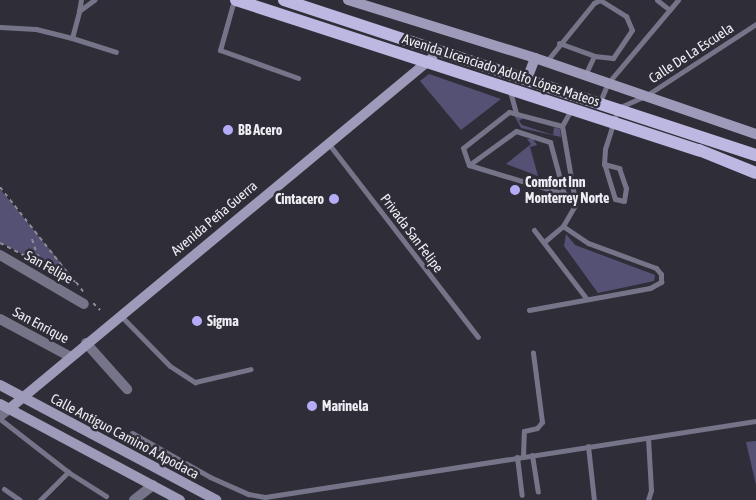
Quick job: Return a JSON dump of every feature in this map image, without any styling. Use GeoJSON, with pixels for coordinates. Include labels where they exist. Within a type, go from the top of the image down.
{"type":"FeatureCollection","features":[{"type":"Feature","properties":{"kind":"main road","name":"Avenida Licenciado Adolfo López Mateos"},"geometry":{"type":"LineString","coordinates":[[235,0],[699,150],[756,173]]}},
{"type":"Feature","properties":{"kind":"main road","name":"Avenida Licenciado Adolfo López Mateos"},"geometry":{"type":"LineString","coordinates":[[284,0],[600,102],[756,155]]}},
{"type":"Feature","properties":{"kind":"street"},"geometry":{"type":"LineString","coordinates":[[348,0],[535,58],[608,83],[642,97],[756,134]]}},
{"type":"Feature","properties":{"kind":"street","name":"Avenida Peña Guerra"},"geometry":{"type":"LineString","coordinates":[[4,406],[21,396],[439,51]]}},
{"type":"Feature","properties":{"kind":"street"},"geometry":{"type":"LineString","coordinates":[[527,79],[535,58]]}},
{"type":"Feature","properties":{"kind":"street","name":"San Felipe"},"geometry":{"type":"LineString","coordinates":[[0,255],[84,304]]}},
{"type":"Feature","properties":{"kind":"street","name":"San Enrique"},"geometry":{"type":"LineString","coordinates":[[0,319],[69,356]]}},
{"type":"Feature","properties":{"kind":"street"},"geometry":{"type":"LineString","coordinates":[[86,342],[127,389]]}},
{"type":"Feature","properties":{"kind":"street","name":"Calle Antiguo Camino A Apodaca"},"geometry":{"type":"LineString","coordinates":[[0,385],[216,500]]}},
{"type":"Feature","properties":{"kind":"street"},"geometry":{"type":"LineString","coordinates":[[0,418],[4,406],[180,500]]}},
{"type":"Feature","properties":{"kind":"street"},"geometry":{"type":"LineString","coordinates":[[134,500],[153,485]]}},
{"type":"Feature","properties":{"kind":"lane"},"geometry":{"type":"LineString","coordinates":[[72,38],[81,0]]}},
{"type":"Feature","properties":{"kind":"lane"},"geometry":{"type":"LineString","coordinates":[[79,11],[94,0]]}},
{"type":"Feature","properties":{"kind":"lane"},"geometry":{"type":"LineString","coordinates":[[235,0],[220,50],[298,78]]}},
{"type":"Feature","properties":{"kind":"lane"},"geometry":{"type":"LineString","coordinates":[[657,0],[670,10]]}},
{"type":"Feature","properties":{"kind":"lane"},"geometry":{"type":"LineString","coordinates":[[594,116],[608,83],[678,0]]}},
{"type":"Feature","properties":{"kind":"lane"},"geometry":{"type":"LineString","coordinates":[[546,62],[559,43],[594,2],[607,1],[626,16],[632,30],[613,58],[594,56],[559,43]]}},
{"type":"Feature","properties":{"kind":"lane","name":"Calle De La Escuela"},"geometry":{"type":"LineString","coordinates":[[618,108],[642,97],[756,24]]}},
{"type":"Feature","properties":{"kind":"lane"},"geometry":{"type":"LineString","coordinates":[[0,27],[36,29],[116,52]]}},
{"type":"Feature","properties":{"kind":"lane"},"geometry":{"type":"LineString","coordinates":[[585,75],[594,56]]}},
{"type":"Feature","properties":{"kind":"lane"},"geometry":{"type":"LineString","coordinates":[[509,88],[516,113]]}},
{"type":"Feature","properties":{"kind":"lane"},"geometry":{"type":"LineString","coordinates":[[604,164],[619,168],[626,188],[624,201],[615,199],[604,164],[618,108]]}},
{"type":"Feature","properties":{"kind":"lane"},"geometry":{"type":"LineString","coordinates":[[544,242],[563,226],[574,209],[574,197],[562,126],[572,109]]}},
{"type":"Feature","properties":{"kind":"lane"},"geometry":{"type":"LineString","coordinates":[[469,165],[463,148],[507,113],[516,113],[562,126]]}},
{"type":"Feature","properties":{"kind":"lane"},"geometry":{"type":"LineString","coordinates":[[469,165],[516,131],[550,142],[564,194]]}},
{"type":"Feature","properties":{"kind":"lane","name":"Privada San Felipe"},"geometry":{"type":"LineString","coordinates":[[328,142],[478,337]]}},
{"type":"Feature","properties":{"kind":"lane"},"geometry":{"type":"LineString","coordinates":[[469,165],[574,197]]}},
{"type":"Feature","properties":{"kind":"lane"},"geometry":{"type":"LineString","coordinates":[[529,310],[658,286],[661,274],[656,268],[575,238],[563,226]]}},
{"type":"Feature","properties":{"kind":"lane"},"geometry":{"type":"LineString","coordinates":[[534,230],[586,298]]}},
{"type":"Feature","properties":{"kind":"lane"},"geometry":{"type":"LineString","coordinates":[[119,315],[170,366],[186,378],[204,382],[251,369]]}},
{"type":"Feature","properties":{"kind":"lane"},"geometry":{"type":"LineString","coordinates":[[522,495],[520,457],[524,431],[537,428],[542,422],[533,353]]}},
{"type":"Feature","properties":{"kind":"lane"},"geometry":{"type":"LineString","coordinates":[[0,418],[68,472],[106,496]]}},
{"type":"Feature","properties":{"kind":"lane"},"geometry":{"type":"LineString","coordinates":[[132,433],[236,490],[255,496],[271,498],[588,446],[756,421]]}},
{"type":"Feature","properties":{"kind":"lane"},"geometry":{"type":"LineString","coordinates":[[648,438],[651,490],[648,500]]}},
{"type":"Feature","properties":{"kind":"lane"},"geometry":{"type":"LineString","coordinates":[[588,446],[594,500]]}},
{"type":"Feature","properties":{"kind":"lane"},"geometry":{"type":"LineString","coordinates":[[532,455],[538,492]]}},
{"type":"Feature","properties":{"kind":"lane"},"geometry":{"type":"LineString","coordinates":[[40,500],[68,472]]}},
{"type":"Feature","properties":{"kind":"lane"},"geometry":{"type":"LineString","coordinates":[[4,489],[20,500]]}},
{"type":"Feature","properties":{"kind":"path"},"geometry":{"type":"LineString","coordinates":[[0,187],[100,310]]}},
{"type":"Feature","properties":{"kind":"path"},"geometry":{"type":"LineString","coordinates":[[32,239],[37,254],[47,269]]}},
{"type":"Feature","properties":{"kind":"path"},"geometry":{"type":"LineString","coordinates":[[0,243],[47,269],[76,282]]}},
{"type":"Feature","properties":{"kind":"shaded area"},"geometry":{"type":"Polygon","coordinates":[[[429,74],[501,99],[461,130],[420,81],[429,74]]]}},
{"type":"Feature","properties":{"kind":"shaded area"},"geometry":{"type":"Polygon","coordinates":[[[514,115],[523,118],[519,121],[522,125],[553,135],[554,127],[560,129],[561,137],[521,128],[514,115]]]}},
{"type":"Feature","properties":{"kind":"shaded area"},"geometry":{"type":"Polygon","coordinates":[[[527,139],[533,139],[537,145],[530,147],[538,176],[506,164],[531,144],[527,139]]]}},
{"type":"Feature","properties":{"kind":"shaded area"},"geometry":{"type":"Polygon","coordinates":[[[0,189],[79,285],[0,242],[0,189]]]}},
{"type":"Feature","properties":{"kind":"shaded area"},"geometry":{"type":"Polygon","coordinates":[[[566,234],[575,245],[655,275],[654,281],[598,293],[564,246],[566,234]]]}},
{"type":"Feature","properties":{"kind":"shaded area"},"geometry":{"type":"Polygon","coordinates":[[[756,441],[756,485],[746,442],[756,441]]]}},
{"type":"Feature","properties":{"kind":"place","name":"BB Acero"},"geometry":{"type":"Point","coordinates":[228,130]}},
{"type":"Feature","properties":{"kind":"place","name":"Comfort Inn Monterrey Norte"},"geometry":{"type":"Point","coordinates":[515,190]}},
{"type":"Feature","properties":{"kind":"place","name":"Cintacero"},"geometry":{"type":"Point","coordinates":[334,199]}},
{"type":"Feature","properties":{"kind":"place","name":"Sigma"},"geometry":{"type":"Point","coordinates":[197,321]}},
{"type":"Feature","properties":{"kind":"place","name":"Marinela"},"geometry":{"type":"Point","coordinates":[312,406]}}]}
